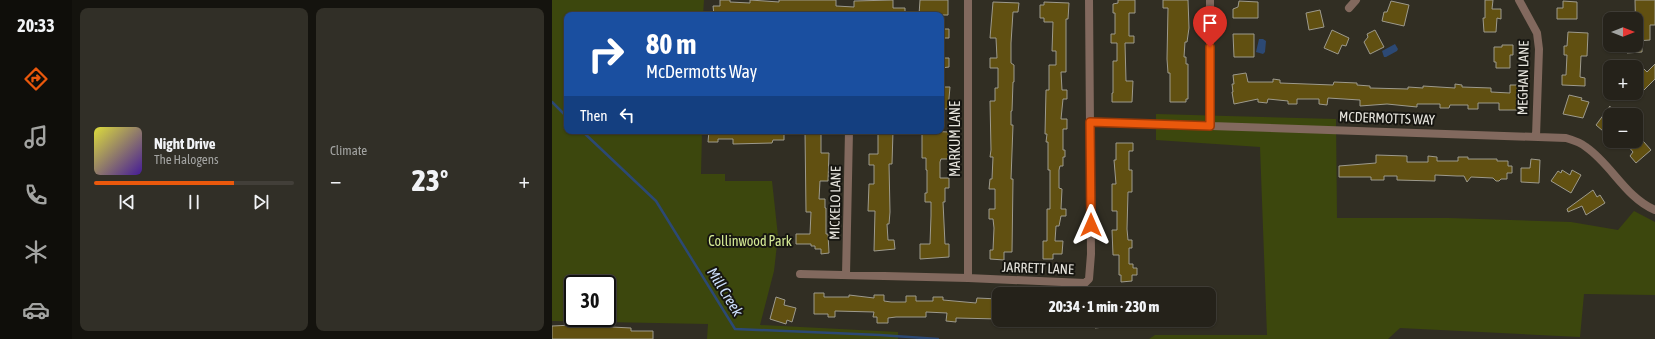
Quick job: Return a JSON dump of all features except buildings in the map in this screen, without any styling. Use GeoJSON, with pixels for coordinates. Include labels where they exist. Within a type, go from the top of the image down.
{"type":"FeatureCollection","features":[{"type":"Feature","properties":{"kind":"street","name":"MARKUM LANE"},"geometry":{"type":"LineString","coordinates":[[968,0],[968,278]]}},
{"type":"Feature","properties":{"kind":"street","name":"JARRETT LANE"},"geometry":{"type":"LineString","coordinates":[[800,274],[968,278],[1085,283],[1089,279],[1091,254],[1090,0]]}},
{"type":"Feature","properties":{"kind":"street"},"geometry":{"type":"LineString","coordinates":[[1210,0],[1210,126]]}},
{"type":"Feature","properties":{"kind":"street"},"geometry":{"type":"LineString","coordinates":[[1349,8],[1356,0]]}},
{"type":"Feature","properties":{"kind":"street","name":"MEGHAN LANE"},"geometry":{"type":"LineString","coordinates":[[1520,0],[1537,33],[1538,41],[1536,136]]}},
{"type":"Feature","properties":{"kind":"street","name":"MCDERMOTTS WAY"},"geometry":{"type":"LineString","coordinates":[[1090,122],[1566,138],[1586,147],[1629,192],[1645,206],[1655,210]]}},
{"type":"Feature","properties":{"kind":"street","name":"MICKELO LANE"},"geometry":{"type":"LineString","coordinates":[[846,275],[849,134]]}},
{"type":"Feature","properties":{"kind":"green space","name":"Collinwood Park"},"geometry":{"type":"Polygon","coordinates":[[[552,0],[704,0],[703,12],[564,12],[564,134],[702,134],[701,174],[725,174],[725,181],[772,181],[778,236],[774,271],[760,325],[898,332],[898,339],[707,339],[708,324],[616,322],[616,275],[564,275],[564,321],[552,321],[552,0]]]}},
{"type":"Feature","properties":{"kind":"green space"},"geometry":{"type":"Polygon","coordinates":[[[1156,114],[1336,119],[1337,218],[1449,218],[1571,222],[1618,230],[1634,211],[1655,222],[1655,295],[1584,294],[1580,337],[1400,328],[1388,339],[1149,339],[1155,335],[1267,335],[1260,147],[1156,140],[1156,114]]]}},
{"type":"Feature","properties":{"kind":"water"},"geometry":{"type":"Polygon","coordinates":[[[1259,39],[1266,41],[1265,52],[1263,54],[1256,52],[1259,39]]]}},
{"type":"Feature","properties":{"kind":"water"},"geometry":{"type":"Polygon","coordinates":[[[1395,44],[1398,49],[1397,51],[1384,57],[1382,51],[1395,44]]]}},
{"type":"Feature","properties":{"kind":"waterway","name":"Mill Creek"},"geometry":{"type":"LineString","coordinates":[[552,102],[564,114]]}},
{"type":"Feature","properties":{"kind":"waterway","name":"Mill Creek"},"geometry":{"type":"LineString","coordinates":[[585,134],[656,201],[735,329],[938,339]]}},
{"type":"Feature","properties":{"kind":"route"},"geometry":{"type":"LineString","coordinates":[[1091,225],[1090,122],[1210,126],[1210,47]]}}]}
